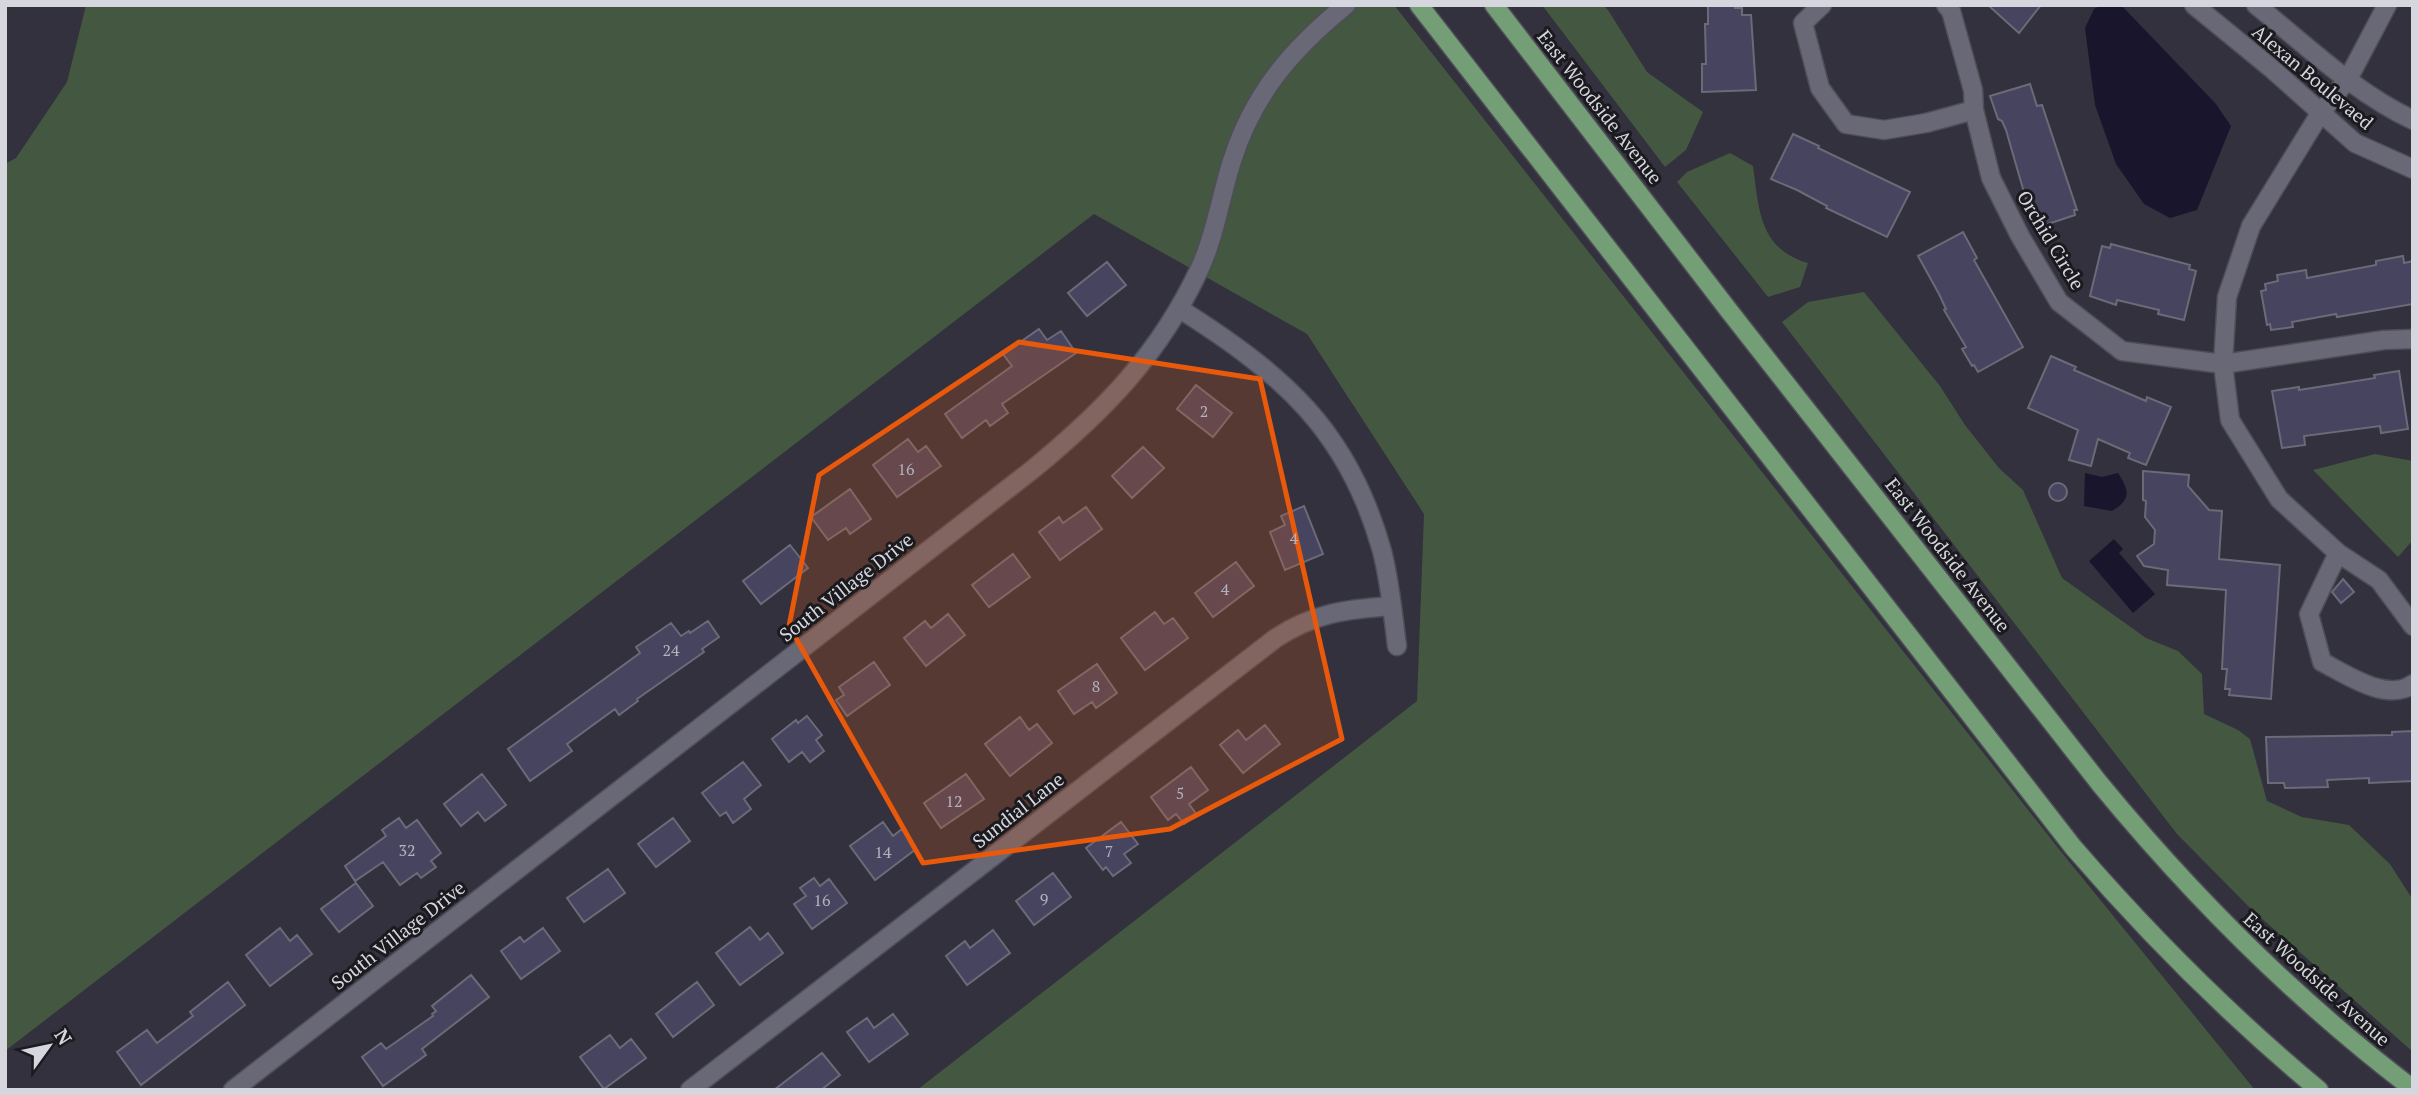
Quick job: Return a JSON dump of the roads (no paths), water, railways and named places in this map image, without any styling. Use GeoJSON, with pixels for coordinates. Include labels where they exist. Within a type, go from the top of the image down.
{"type":"FeatureCollection","features":[{"type":"Feature","properties":{"kind":"main road"},"geometry":{"type":"LineString","coordinates":[[1419,5],[2073,847],[2174,958],[2319,1090]]}},
{"type":"Feature","properties":{"kind":"main road","name":"East Woodside Avenue"},"geometry":{"type":"LineString","coordinates":[[1494,5],[1730,312],[2060,734],[2150,844],[2263,962],[2341,1032],[2413,1089]]}},
{"type":"Feature","properties":{"kind":"street","name":"South Village Drive"},"geometry":{"type":"LineString","coordinates":[[233,1090],[1065,443],[1111,401],[1157,345],[1180,309],[1202,264],[1233,158],[1247,121],[1269,82],[1315,31],[1346,5]]}},
{"type":"Feature","properties":{"kind":"street"},"geometry":{"type":"LineString","coordinates":[[1822,5],[1803,23],[1820,88],[1846,124],[1884,130],[1926,123],[1975,110]]}},
{"type":"Feature","properties":{"kind":"street","name":"Orchid Circle"},"geometry":{"type":"LineString","coordinates":[[1946,5],[1951,11],[1973,90],[1991,178],[2020,236],[2059,302],[2122,351],[2223,364],[2384,340],[2413,339]]}},
{"type":"Feature","properties":{"kind":"street","name":"Alexan Boulevaed"},"geometry":{"type":"LineString","coordinates":[[2193,5],[2355,143],[2413,169]]}},
{"type":"Feature","properties":{"kind":"street","name":"Alexan Boulevaed"},"geometry":{"type":"LineString","coordinates":[[2256,5],[2347,79],[2396,112],[2413,120]]}},
{"type":"Feature","properties":{"kind":"street"},"geometry":{"type":"LineString","coordinates":[[2387,5],[2347,79],[2321,112],[2251,226],[2227,297],[2223,364],[2231,419],[2279,499],[2338,553],[2379,580],[2413,626]]}},
{"type":"Feature","properties":{"kind":"street"},"geometry":{"type":"LineString","coordinates":[[1180,309],[1235,344],[1262,365],[1315,417],[1339,452],[1371,517],[1383,554],[1397,646]]}},
{"type":"Feature","properties":{"kind":"street"},"geometry":{"type":"LineString","coordinates":[[2338,553],[2309,614],[2322,662],[2372,688],[2406,689],[2413,684]]}},
{"type":"Feature","properties":{"kind":"street","name":"Sundial Lane"},"geometry":{"type":"LineString","coordinates":[[690,1090],[1294,625],[1317,616],[1392,606]]}}]}
